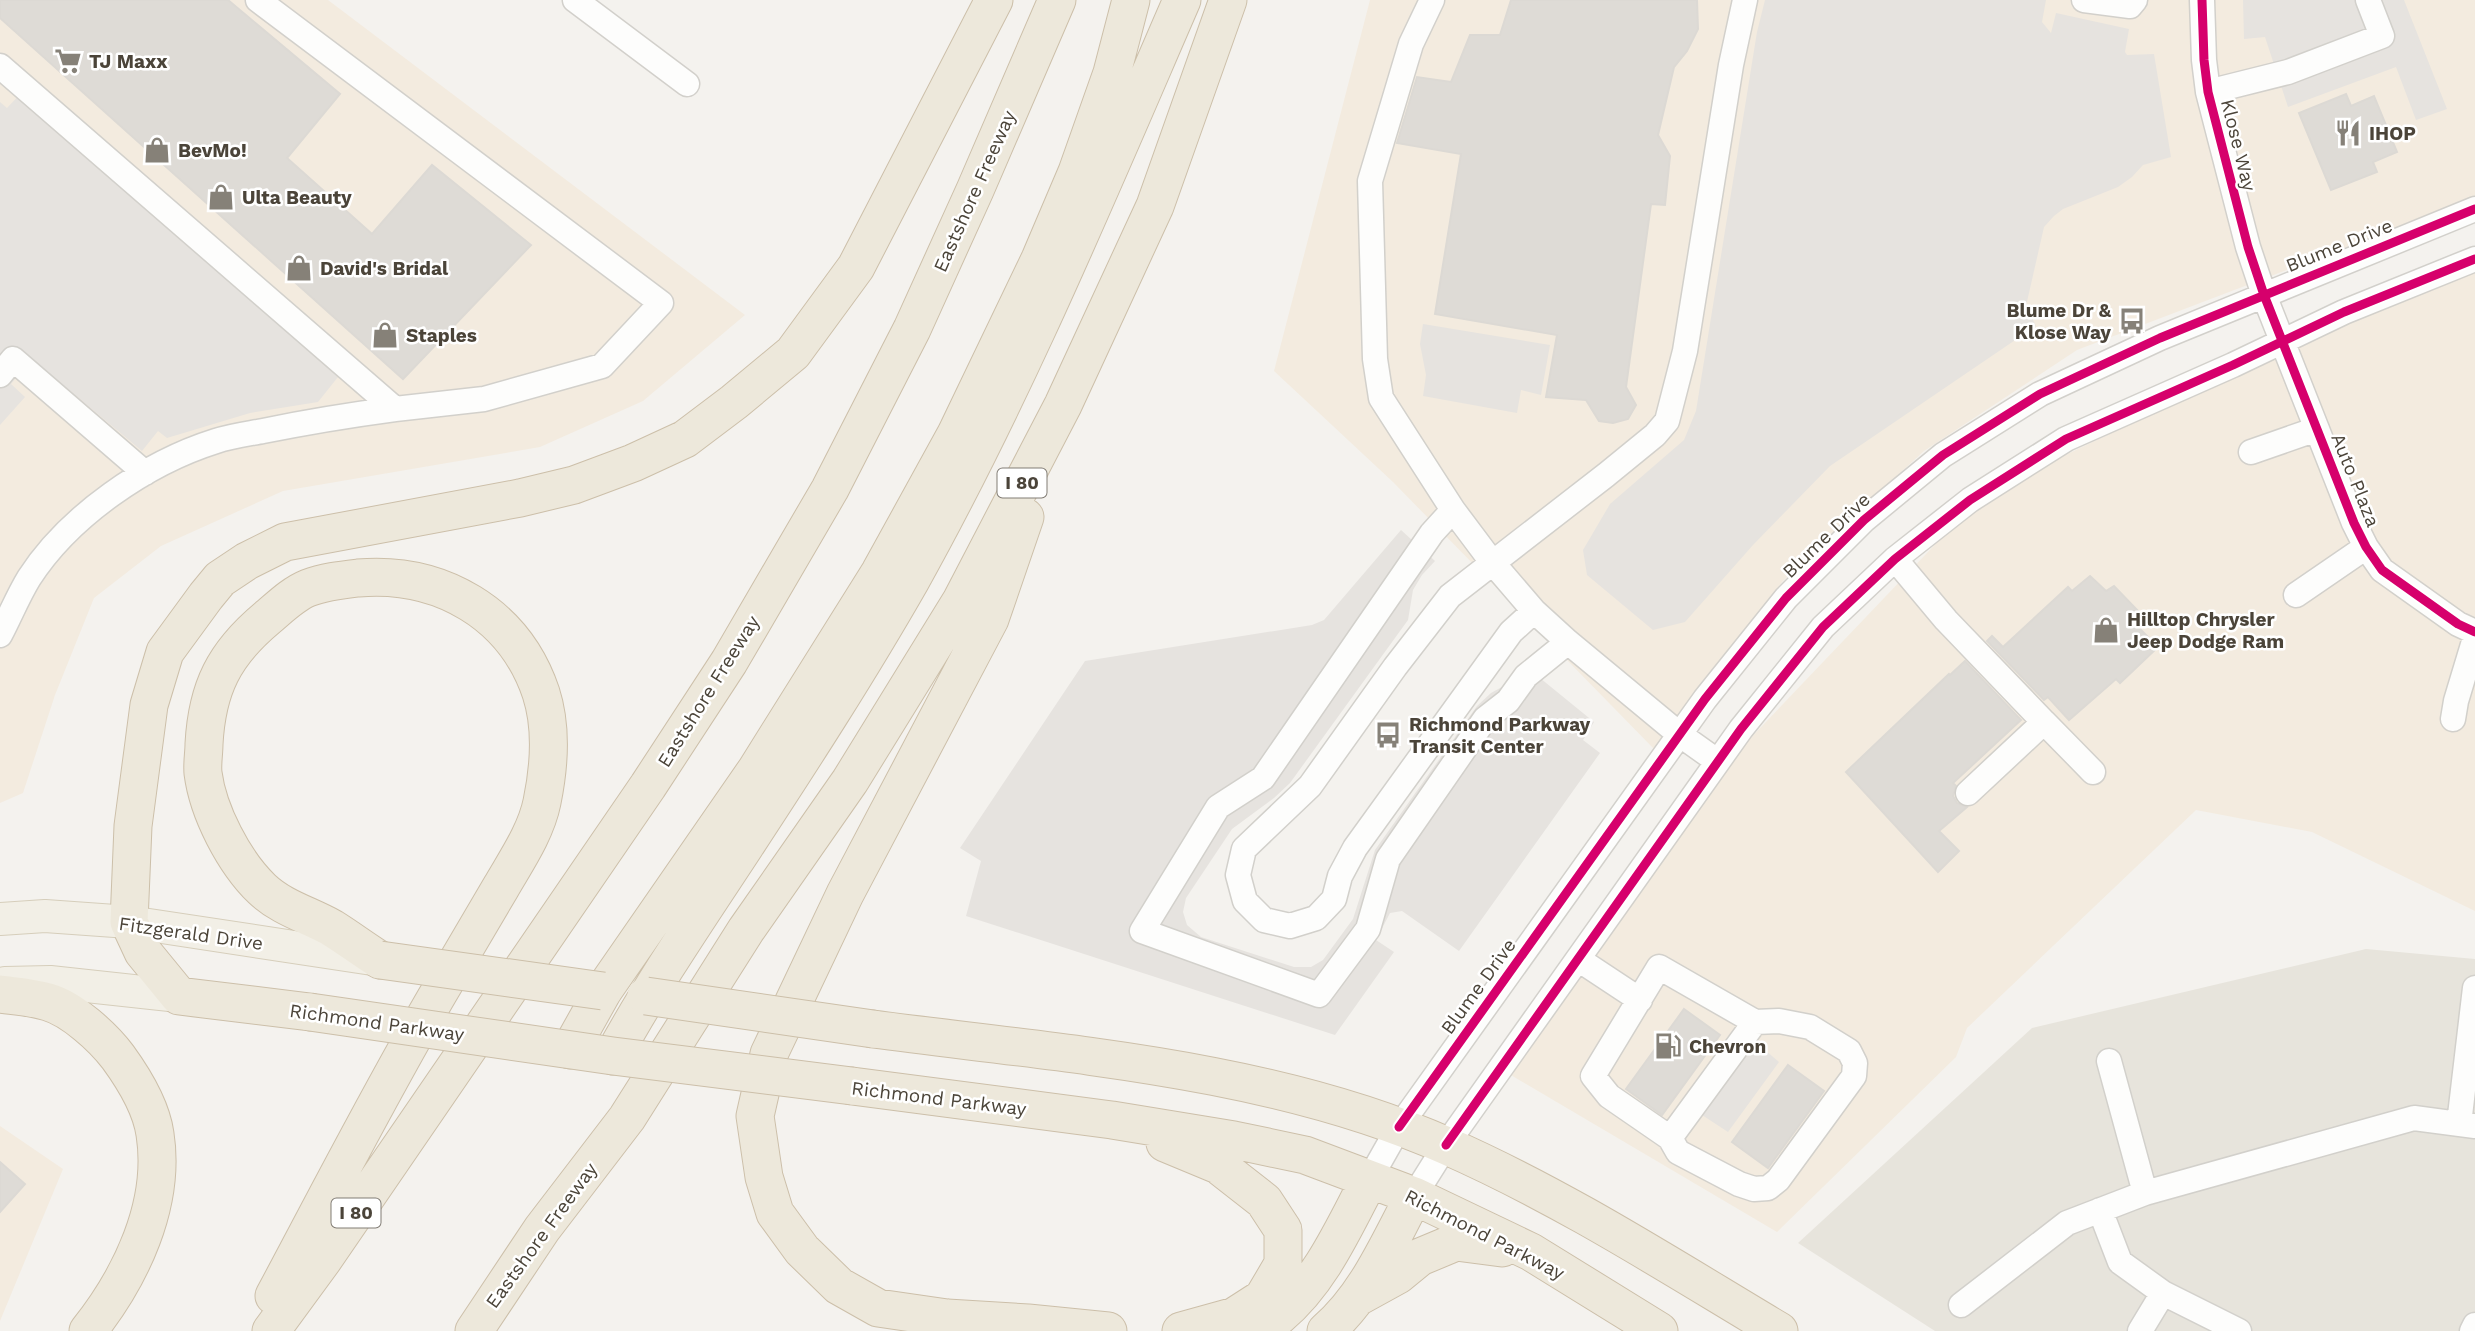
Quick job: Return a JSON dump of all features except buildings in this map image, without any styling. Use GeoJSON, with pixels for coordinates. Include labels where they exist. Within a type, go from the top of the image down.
{"type":"FeatureCollection","features":[{"type":"Feature","properties":{"kind":"highway"},"geometry":{"type":"LineString","coordinates":[[179,996],[143,952],[129,922],[133,826],[149,705],[165,652],[220,579],[247,561],[285,542],[573,485],[633,463],[685,439],[793,353],[856,267],[994,0]]}},
{"type":"Feature","properties":{"kind":"highway","name":"Eastshore Freeway"},"geometry":{"type":"LineString","coordinates":[[271,1331],[323,1260],[648,786],[729,662],[830,489],[912,329],[1056,0]]}},
{"type":"Feature","properties":{"kind":"highway"},"geometry":{"type":"LineString","coordinates":[[613,1056],[771,776],[968,409],[1040,259],[1077,172],[1112,73],[1131,0]]}},
{"type":"Feature","properties":{"kind":"highway"},"geometry":{"type":"LineString","coordinates":[[570,1050],[603,991],[771,776],[845,691],[904,590],[985,440],[1068,263],[1182,0]]}},
{"type":"Feature","properties":{"kind":"highway","name":"Eastshore Freeway"},"geometry":{"type":"LineString","coordinates":[[474,1331],[542,1229],[627,1118],[746,930],[850,781],[961,601],[1063,405],[1155,206],[1228,0]]}},
{"type":"Feature","properties":{"kind":"highway"},"geometry":{"type":"LineString","coordinates":[[1063,405],[990,619],[845,894],[769,1054],[755,1116],[764,1177],[775,1213],[802,1250],[839,1286],[878,1308],[947,1318],[1108,1331]]}},
{"type":"Feature","properties":{"kind":"highway"},"geometry":{"type":"LineString","coordinates":[[256,1331],[394,1069],[520,854],[541,807],[548,768],[542,696],[529,666],[491,617],[466,599],[437,586],[376,577],[338,580],[306,589],[247,635],[219,671],[206,719],[203,772],[214,815],[234,854],[262,890],[295,912],[329,927],[380,960],[603,991],[646,996],[1139,1065],[1244,1083],[1320,1101],[1446,1145],[1583,1213],[1779,1331]]}},
{"type":"Feature","properties":{"kind":"highway"},"geometry":{"type":"LineString","coordinates":[[0,994],[49,1002],[80,1020],[109,1045],[142,1094],[155,1132],[157,1171],[150,1214],[137,1252],[88,1331]]}},
{"type":"Feature","properties":{"kind":"highway","name":"Richmond Parkway"},"geometry":{"type":"LineString","coordinates":[[179,996],[1112,1121],[1234,1140],[1305,1155],[1414,1196],[1531,1252],[1659,1331]]}},
{"type":"Feature","properties":{"kind":"highway"},"geometry":{"type":"LineString","coordinates":[[1112,1121],[1218,1166],[1265,1201],[1283,1230],[1283,1264],[1263,1298],[1235,1316],[1181,1331]]}},
{"type":"Feature","properties":{"kind":"highway"},"geometry":{"type":"LineString","coordinates":[[1250,1331],[1277,1317],[1308,1286],[1338,1238],[1368,1180]]}},
{"type":"Feature","properties":{"kind":"highway"},"geometry":{"type":"LineString","coordinates":[[1326,1331],[1341,1318],[1357,1297],[1414,1196]]}},
{"type":"Feature","properties":{"kind":"highway"},"geometry":{"type":"LineString","coordinates":[[1357,1297],[1398,1275],[1420,1257],[1456,1241],[1531,1252]]}},
{"type":"Feature","properties":{"kind":"main road","name":"Fitzgerald Drive"},"geometry":{"type":"LineString","coordinates":[[0,919],[45,916],[129,922],[380,960]]}},
{"type":"Feature","properties":{"kind":"main road"},"geometry":{"type":"LineString","coordinates":[[0,984],[50,982],[179,996]]}},
{"type":"Feature","properties":{"kind":"street"},"geometry":{"type":"LineString","coordinates":[[0,635],[30,577],[60,540],[97,505],[145,473],[178,456],[217,440],[311,422],[484,399],[602,366],[661,303],[258,0]]}},
{"type":"Feature","properties":{"kind":"street"},"geometry":{"type":"LineString","coordinates":[[575,0],[687,84]]}},
{"type":"Feature","properties":{"kind":"street"},"geometry":{"type":"LineString","coordinates":[[1432,0],[1411,44],[1370,181],[1375,359],[1381,398],[1453,510],[1492,562],[1534,611],[1679,734],[1717,761]]}},
{"type":"Feature","properties":{"kind":"street"},"geometry":{"type":"LineString","coordinates":[[1534,611],[1511,632],[1355,848],[1340,876],[1334,899],[1316,918],[1290,926],[1264,919],[1245,901],[1238,875],[1244,849],[1310,786],[1395,667],[1450,596],[1606,475],[1655,435],[1667,421],[1685,351],[1731,65],[1745,0]]}},
{"type":"Feature","properties":{"kind":"street"},"geometry":{"type":"LineString","coordinates":[[2084,0],[2130,6],[2135,0]]}},
{"type":"Feature","properties":{"kind":"street","name":"Klose Way"},"geometry":{"type":"LineString","coordinates":[[2202,0],[2208,92],[2248,247],[2264,295]]}},
{"type":"Feature","properties":{"kind":"street"},"geometry":{"type":"LineString","coordinates":[[2208,92],[2288,72],[2382,36],[2368,0]]}},
{"type":"Feature","properties":{"kind":"street"},"geometry":{"type":"LineString","coordinates":[[0,66],[395,409]]}},
{"type":"Feature","properties":{"kind":"street","name":"Blume Drive"},"geometry":{"type":"LineString","coordinates":[[1368,1180],[1399,1128],[1679,734],[1786,598],[1864,520],[1943,455],[2040,394],[2152,341],[2475,209]]}},
{"type":"Feature","properties":{"kind":"street"},"geometry":{"type":"LineString","coordinates":[[1414,1196],[1446,1145],[1717,761],[1823,627],[1895,559],[1970,500],[2066,439],[2344,312],[2475,259]]}},
{"type":"Feature","properties":{"kind":"street","name":"Auto Plaza"},"geometry":{"type":"LineString","coordinates":[[2264,295],[2366,547],[2382,570],[2458,624],[2475,632]]}},
{"type":"Feature","properties":{"kind":"street"},"geometry":{"type":"LineString","coordinates":[[0,375],[13,359],[145,473]]}},
{"type":"Feature","properties":{"kind":"street"},"geometry":{"type":"LineString","coordinates":[[2251,452],[2317,429]]}},
{"type":"Feature","properties":{"kind":"street"},"geometry":{"type":"LineString","coordinates":[[1453,510],[1432,533],[1264,778],[1218,807],[1142,931],[1319,995],[1368,929],[1388,859],[1485,719],[1508,701],[1526,676],[1568,642]]}},
{"type":"Feature","properties":{"kind":"street"},"geometry":{"type":"LineString","coordinates":[[2296,595],[2366,547]]}},
{"type":"Feature","properties":{"kind":"street"},"geometry":{"type":"LineString","coordinates":[[1895,559],[1946,620],[2093,772]]}},
{"type":"Feature","properties":{"kind":"street"},"geometry":{"type":"LineString","coordinates":[[2461,707],[2475,638]]}},
{"type":"Feature","properties":{"kind":"street"},"geometry":{"type":"LineString","coordinates":[[1968,793],[2044,722]]}},
{"type":"Feature","properties":{"kind":"street"},"geometry":{"type":"LineString","coordinates":[[1578,959],[1640,1000]]}},
{"type":"Feature","properties":{"kind":"street"},"geometry":{"type":"LineString","coordinates":[[1658,967],[1755,1022],[1779,1021],[1810,1027],[1849,1051],[1856,1063],[1854,1076],[1778,1180],[1768,1188],[1754,1189],[1739,1184],[1678,1152],[1670,1138],[1609,1096],[1593,1076],[1640,1000],[1658,967]]}},
{"type":"Feature","properties":{"kind":"street"},"geometry":{"type":"LineString","coordinates":[[1961,1305],[2067,1223],[2145,1193],[2414,1118],[2467,1125],[2475,988]]}},
{"type":"Feature","properties":{"kind":"street"},"geometry":{"type":"LineString","coordinates":[[1670,1138],[1755,1022]]}},
{"type":"Feature","properties":{"kind":"street"},"geometry":{"type":"LineString","coordinates":[[2109,1061],[2145,1193]]}},
{"type":"Feature","properties":{"kind":"street"},"geometry":{"type":"LineString","coordinates":[[2100,1210],[2120,1262],[2164,1293],[2239,1331]]}},
{"type":"Feature","properties":{"kind":"street"},"geometry":{"type":"LineString","coordinates":[[2140,1331],[2164,1293]]}},
{"type":"Feature","properties":{"kind":"street"},"geometry":{"type":"LineString","coordinates":[[2472,1331],[2475,1325]]}},
{"type":"Feature","properties":{"kind":"shaded area"},"geometry":{"type":"Polygon","coordinates":[[[0,0],[328,0],[745,315],[643,401],[540,447],[283,491],[161,546],[94,598],[55,695],[23,793],[0,803],[0,0]]]}},
{"type":"Feature","properties":{"kind":"shaded area"},"geometry":{"type":"Polygon","coordinates":[[[1370,0],[2475,0],[2475,198],[2077,350],[1924,451],[1783,581],[1694,693],[1654,749],[1393,482],[1274,371],[1370,0]]]}},
{"type":"Feature","properties":{"kind":"shaded area"},"geometry":{"type":"Polygon","coordinates":[[[1765,0],[2046,0],[2042,22],[2051,33],[2056,13],[2129,29],[2125,52],[2127,55],[2154,54],[2171,157],[2143,165],[2118,187],[2063,209],[2054,216],[2044,227],[2026,306],[2036,326],[1830,466],[1753,545],[1685,622],[1653,630],[1587,575],[1583,550],[1610,504],[1684,440],[1696,411],[1757,32],[1765,0]]]}},
{"type":"Feature","properties":{"kind":"shaded area"},"geometry":{"type":"Polygon","coordinates":[[[2243,0],[2404,0],[2447,109],[2416,120],[2396,67],[2288,107],[2265,37],[2244,39],[2243,0]]]}},
{"type":"Feature","properties":{"kind":"shaded area"},"geometry":{"type":"Polygon","coordinates":[[[24,90],[342,372],[318,402],[250,413],[167,438],[158,431],[142,451],[32,359],[11,384],[25,397],[0,425],[0,102],[7,108],[24,90]]]}},
{"type":"Feature","properties":{"kind":"shaded area"},"geometry":{"type":"Polygon","coordinates":[[[2475,272],[2475,911],[2312,832],[2196,810],[1967,1028],[1956,1057],[1777,1232],[1504,1071],[1724,766],[1947,532],[2030,472],[2293,346],[2475,272]]]}},
{"type":"Feature","properties":{"kind":"shaded area"},"geometry":{"type":"Polygon","coordinates":[[[1423,324],[1550,345],[1541,395],[1521,390],[1517,413],[1423,396],[1426,375],[1420,344],[1423,324]]]}},
{"type":"Feature","properties":{"kind":"shaded area"},"geometry":{"type":"Polygon","coordinates":[[[1401,530],[1435,561],[1413,590],[1408,620],[1290,783],[1232,829],[1186,898],[1183,912],[1187,925],[1201,937],[1294,967],[1311,967],[1323,960],[1353,919],[1375,850],[1477,706],[1491,693],[1509,683],[1524,665],[1594,722],[1583,740],[1600,753],[1459,951],[1402,911],[1390,913],[1376,940],[1394,952],[1335,1035],[966,916],[981,861],[960,848],[1085,661],[1312,625],[1324,620],[1401,530]]]}},
{"type":"Feature","properties":{"kind":"shaded area"},"geometry":{"type":"Polygon","coordinates":[[[2366,949],[2475,959],[2475,1331],[1935,1331],[1798,1243],[2032,1028],[2366,949]]]}},
{"type":"Feature","properties":{"kind":"shaded area"},"geometry":{"type":"Polygon","coordinates":[[[1751,1038],[1779,1062],[1728,1132],[1699,1113],[1751,1038]]]}},
{"type":"Feature","properties":{"kind":"shaded area"},"geometry":{"type":"Polygon","coordinates":[[[0,1126],[63,1169],[0,1321],[0,1126]]]}},
{"type":"Feature","properties":{"kind":"cycle path"},"geometry":{"type":"LineString","coordinates":[[2202,0],[2208,92],[2248,247],[2264,295],[2354,523],[2382,570],[2458,624],[2475,632]]}},
{"type":"Feature","properties":{"kind":"cycle path"},"geometry":{"type":"LineString","coordinates":[[1399,1127],[1705,699],[1786,598],[1864,520],[1943,455],[2040,394],[2160,338],[2475,209]]}},
{"type":"Feature","properties":{"kind":"cycle path"},"geometry":{"type":"LineString","coordinates":[[1446,1145],[1741,729],[1823,627],[1895,559],[1970,500],[2066,439],[2344,312],[2475,259]]}},
{"type":"Feature","properties":{"kind":"place","name":"TJ Maxx"},"geometry":{"type":"Point","coordinates":[68,61]}},
{"type":"Feature","properties":{"kind":"place","name":"IHOP"},"geometry":{"type":"Point","coordinates":[2348,133]}},
{"type":"Feature","properties":{"kind":"place","name":"BevMo!"},"geometry":{"type":"Point","coordinates":[157,150]}},
{"type":"Feature","properties":{"kind":"place","name":"Ulta Beauty"},"geometry":{"type":"Point","coordinates":[221,197]}},
{"type":"Feature","properties":{"kind":"place","name":"David's Bridal"},"geometry":{"type":"Point","coordinates":[299,268]}},
{"type":"Feature","properties":{"kind":"place","name":"Blume Dr & Klose Way"},"geometry":{"type":"Point","coordinates":[2132,321]}},
{"type":"Feature","properties":{"kind":"place","name":"Staples"},"geometry":{"type":"Point","coordinates":[385,335]}},
{"type":"Feature","properties":{"kind":"place","name":"Hilltop Chrysler Jeep Dodge Ram"},"geometry":{"type":"Point","coordinates":[2106,630]}},
{"type":"Feature","properties":{"kind":"place","name":"Richmond Parkway Transit Center"},"geometry":{"type":"Point","coordinates":[1388,735]}},
{"type":"Feature","properties":{"kind":"place","name":"Chevron"},"geometry":{"type":"Point","coordinates":[1668,1046]}}]}
